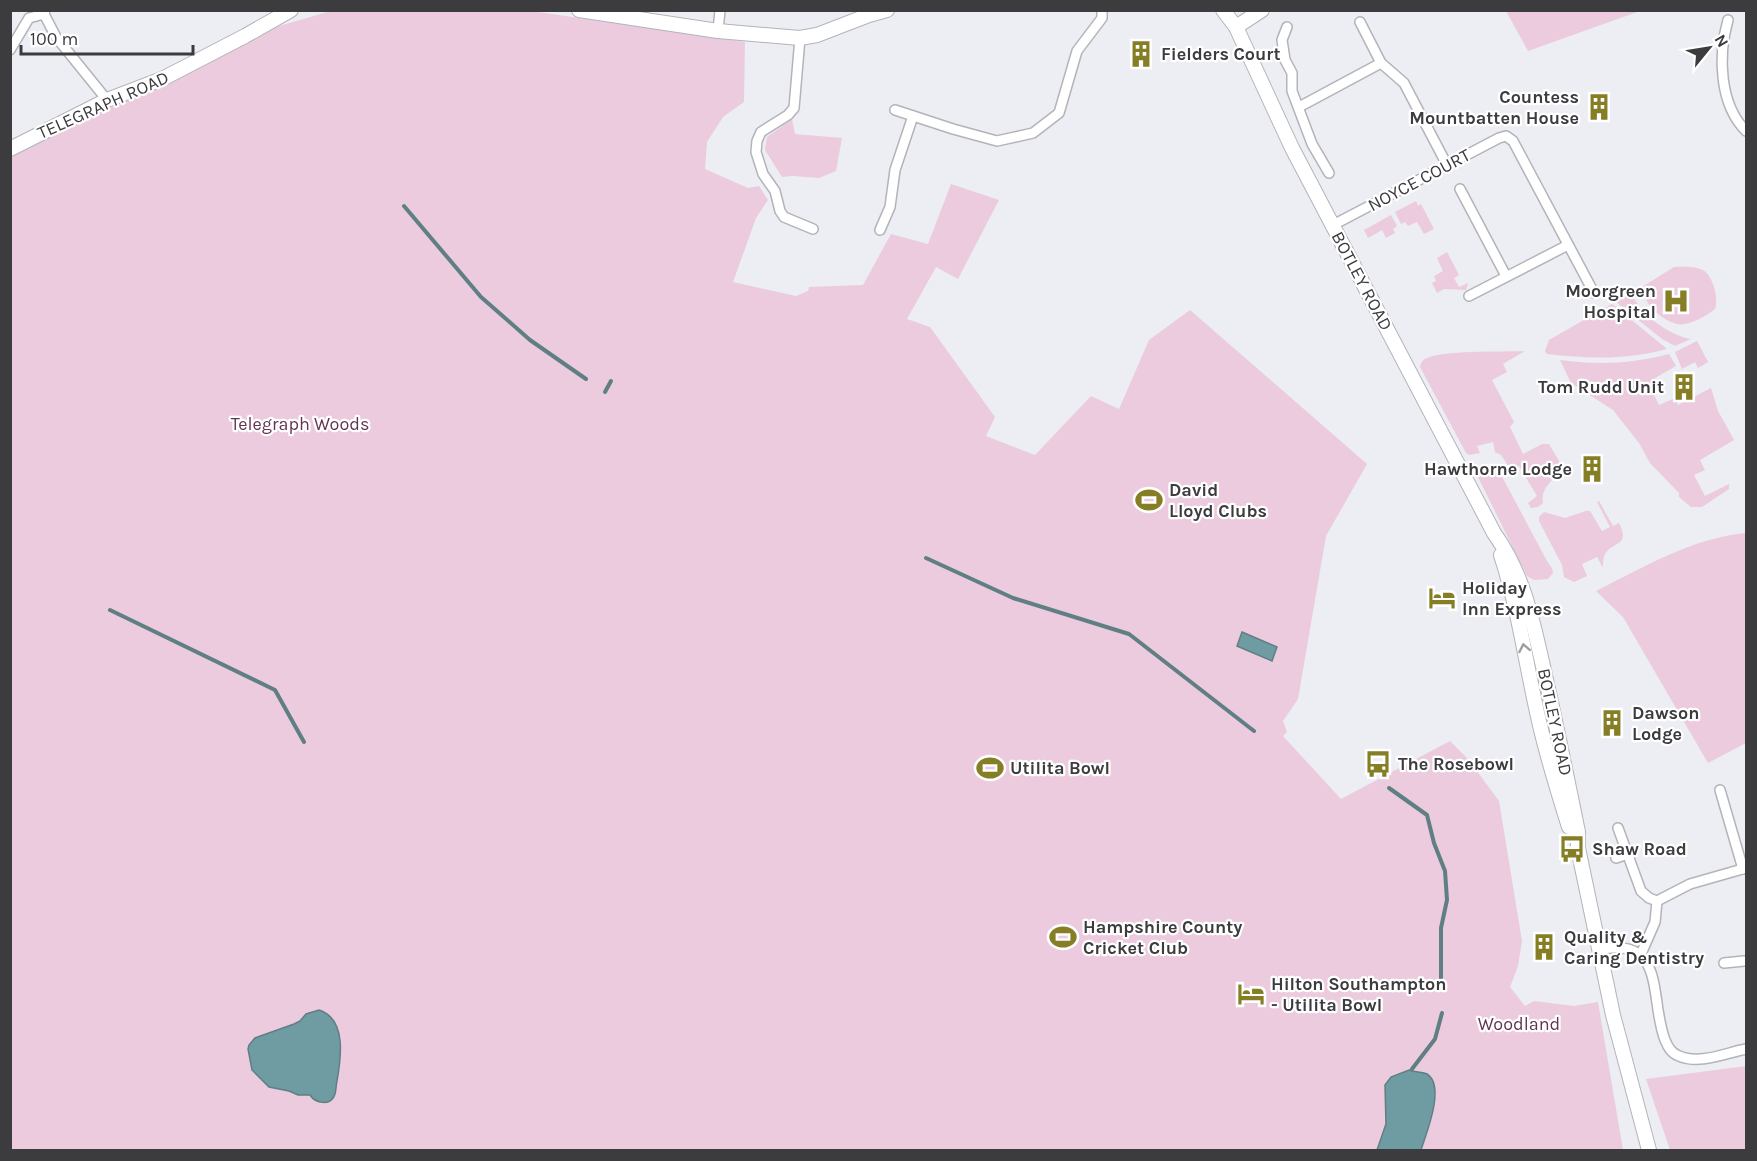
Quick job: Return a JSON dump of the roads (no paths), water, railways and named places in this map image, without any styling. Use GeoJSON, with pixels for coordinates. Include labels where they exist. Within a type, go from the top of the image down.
{"type":"FeatureCollection","features":[{"type":"Feature","properties":{"kind":"main road","name":"TELEGRAPH ROAD"},"geometry":{"type":"LineString","coordinates":[[10,149],[107,100],[162,79],[291,10]]}},
{"type":"Feature","properties":{"kind":"main road"},"geometry":{"type":"LineString","coordinates":[[579,10],[718,31],[800,38],[817,35],[887,10]]}},
{"type":"Feature","properties":{"kind":"main road","name":"BOTLEY ROAD"},"geometry":{"type":"LineString","coordinates":[[1222,10],[1236,27],[1292,148],[1494,533],[1513,594],[1539,722],[1554,780],[1571,834],[1578,848],[1613,1015],[1649,1150]]}},
{"type":"Feature","properties":{"kind":"main road"},"geometry":{"type":"LineString","coordinates":[[1236,27],[1262,10]]}},
{"type":"Feature","properties":{"kind":"street"},"geometry":{"type":"LineString","coordinates":[[718,31],[720,10]]}},
{"type":"Feature","properties":{"kind":"street"},"geometry":{"type":"LineString","coordinates":[[895,110],[997,141],[1033,133],[1059,113],[1077,51],[1102,18],[1102,10]]}},
{"type":"Feature","properties":{"kind":"street"},"geometry":{"type":"LineString","coordinates":[[10,50],[29,18],[45,12],[56,38],[107,100]]}},
{"type":"Feature","properties":{"kind":"street"},"geometry":{"type":"LineString","coordinates":[[1728,20],[1721,59],[1726,91],[1737,120],[1746,131]]}},
{"type":"Feature","properties":{"kind":"street"},"geometry":{"type":"LineString","coordinates":[[1360,22],[1381,63],[1404,83],[1447,165]]}},
{"type":"Feature","properties":{"kind":"street"},"geometry":{"type":"LineString","coordinates":[[1287,27],[1282,40],[1285,60],[1292,74],[1292,91],[1312,144],[1329,173]]}},
{"type":"Feature","properties":{"kind":"street"},"geometry":{"type":"LineString","coordinates":[[800,38],[794,108],[788,115],[761,132],[756,152],[763,174],[775,191],[780,211],[784,217],[813,229]]}},
{"type":"Feature","properties":{"kind":"street"},"geometry":{"type":"LineString","coordinates":[[1299,107],[1381,63]]}},
{"type":"Feature","properties":{"kind":"street"},"geometry":{"type":"LineString","coordinates":[[880,230],[890,207],[895,170],[913,116]]}},
{"type":"Feature","properties":{"kind":"street","name":"NOYCE COURT"},"geometry":{"type":"LineString","coordinates":[[1333,225],[1506,136],[1512,141],[1568,245]]}},
{"type":"Feature","properties":{"kind":"street"},"geometry":{"type":"LineString","coordinates":[[1460,189],[1506,276]]}},
{"type":"Feature","properties":{"kind":"street"},"geometry":{"type":"LineString","coordinates":[[1469,296],[1506,276],[1518,273],[1568,245],[1594,293]]}},
{"type":"Feature","properties":{"kind":"street"},"geometry":{"type":"LineString","coordinates":[[1618,828],[1641,891],[1657,901],[1690,884],[1745,869],[1720,790]]}},
{"type":"Feature","properties":{"kind":"street"},"geometry":{"type":"LineString","coordinates":[[1616,858],[1628,854]]}},
{"type":"Feature","properties":{"kind":"street"},"geometry":{"type":"LineString","coordinates":[[1641,954],[1655,922],[1657,901]]}},
{"type":"Feature","properties":{"kind":"street"},"geometry":{"type":"LineString","coordinates":[[1599,950],[1627,948],[1641,954],[1650,969],[1653,980],[1661,1030],[1669,1050],[1673,1053],[1690,1059],[1707,1058],[1746,1049]]}},
{"type":"Feature","properties":{"kind":"street"},"geometry":{"type":"LineString","coordinates":[[1724,963],[1746,964]]}},
{"type":"Feature","properties":{"kind":"water"},"geometry":{"type":"Polygon","coordinates":[[[1242,632],[1277,647],[1272,661],[1237,646],[1242,632]]]}},
{"type":"Feature","properties":{"kind":"water"},"geometry":{"type":"Polygon","coordinates":[[[319,1010],[334,1022],[340,1040],[339,1072],[335,1094],[327,1102],[315,1100],[310,1095],[298,1095],[269,1087],[252,1070],[248,1049],[255,1038],[294,1024],[306,1014],[319,1010]]]}},
{"type":"Feature","properties":{"kind":"water"},"geometry":{"type":"Polygon","coordinates":[[[1409,1070],[1427,1074],[1435,1089],[1433,1110],[1421,1150],[1377,1150],[1386,1124],[1385,1085],[1391,1077],[1409,1070]]]}},
{"type":"Feature","properties":{"kind":"waterway"},"geometry":{"type":"LineString","coordinates":[[404,206],[481,297],[530,340],[586,379]]}},
{"type":"Feature","properties":{"kind":"waterway"},"geometry":{"type":"LineString","coordinates":[[605,392],[611,381]]}},
{"type":"Feature","properties":{"kind":"waterway"},"geometry":{"type":"LineString","coordinates":[[926,558],[1013,598],[1129,634],[1254,731]]}},
{"type":"Feature","properties":{"kind":"waterway"},"geometry":{"type":"LineString","coordinates":[[110,610],[275,690],[304,742]]}},
{"type":"Feature","properties":{"kind":"waterway"},"geometry":{"type":"LineString","coordinates":[[1389,788],[1427,815],[1434,843],[1445,871],[1447,900],[1441,928],[1441,983]]}},
{"type":"Feature","properties":{"kind":"waterway"},"geometry":{"type":"LineString","coordinates":[[1412,1069],[1435,1039],[1442,1013]]}},
{"type":"Feature","properties":{"kind":"place","name":"Fielders Court"},"geometry":{"type":"Point","coordinates":[1141,54]}},
{"type":"Feature","properties":{"kind":"place","name":"Countess Mountbatten House"},"geometry":{"type":"Point","coordinates":[1599,107]}},
{"type":"Feature","properties":{"kind":"place","name":"Moorgreen Hospital"},"geometry":{"type":"Point","coordinates":[1676,301]}},
{"type":"Feature","properties":{"kind":"place","name":"Tom Rudd Unit"},"geometry":{"type":"Point","coordinates":[1684,387]}},
{"type":"Feature","properties":{"kind":"place","name":"Hawthorne Lodge"},"geometry":{"type":"Point","coordinates":[1592,469]}},
{"type":"Feature","properties":{"kind":"place","name":"David Lloyd Clubs"},"geometry":{"type":"Point","coordinates":[1149,500]}},
{"type":"Feature","properties":{"kind":"place","name":"Holiday Inn Express"},"geometry":{"type":"Point","coordinates":[1442,598]}},
{"type":"Feature","properties":{"kind":"place","name":"Dawson Lodge"},"geometry":{"type":"Point","coordinates":[1612,723]}},
{"type":"Feature","properties":{"kind":"place","name":"The Rosebowl"},"geometry":{"type":"Point","coordinates":[1378,764]}},
{"type":"Feature","properties":{"kind":"place","name":"Utilita Bowl"},"geometry":{"type":"Point","coordinates":[990,768]}},
{"type":"Feature","properties":{"kind":"place","name":"Shaw Road"},"geometry":{"type":"Point","coordinates":[1572,849]}},
{"type":"Feature","properties":{"kind":"place","name":"Hampshire County Cricket Club"},"geometry":{"type":"Point","coordinates":[1063,937]}},
{"type":"Feature","properties":{"kind":"place","name":"Quality & Caring Dentistry"},"geometry":{"type":"Point","coordinates":[1544,947]}},
{"type":"Feature","properties":{"kind":"place","name":"Hilton Southampton - Utilita Bowl"},"geometry":{"type":"Point","coordinates":[1251,994]}},
{"type":"Feature","properties":{"kind":"park label","name":"Telegraph Woods"},"geometry":{"type":"Point","coordinates":[300,424]}},
{"type":"Feature","properties":{"kind":"park label","name":"Woodland"},"geometry":{"type":"Point","coordinates":[1519,1024]}}]}
